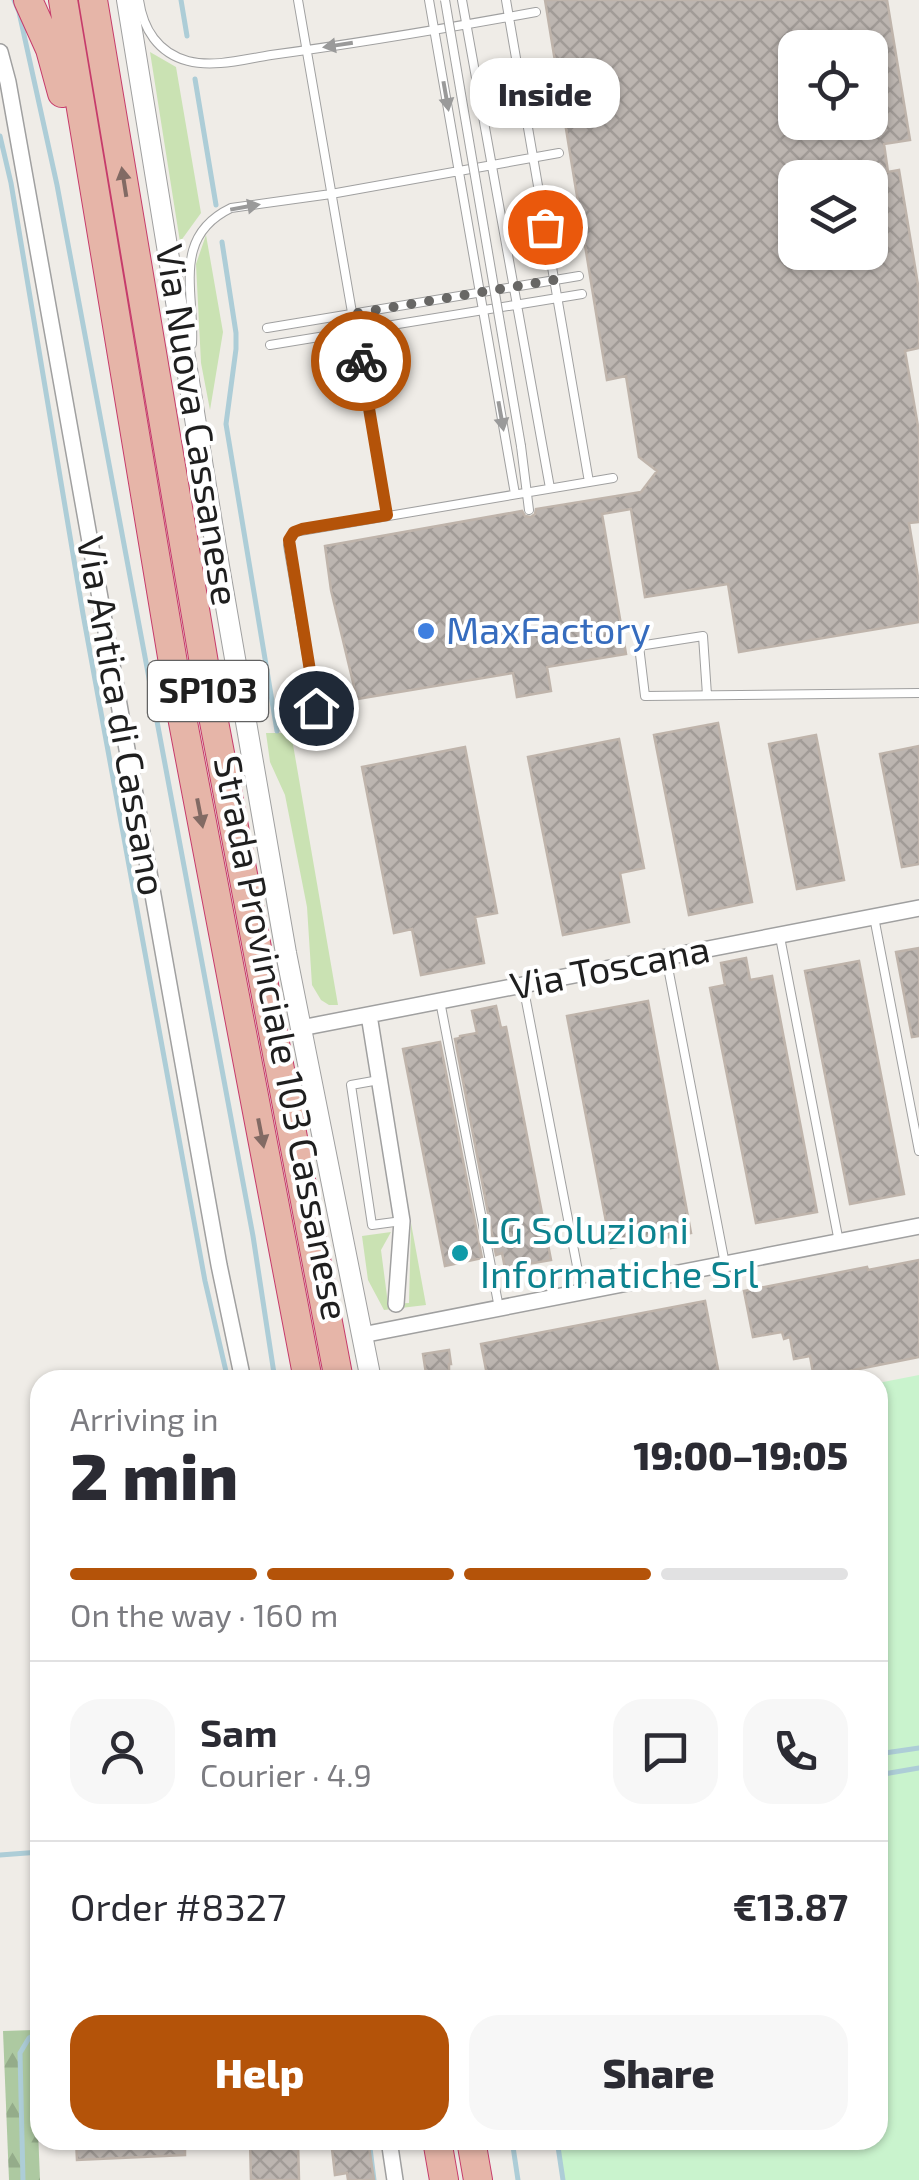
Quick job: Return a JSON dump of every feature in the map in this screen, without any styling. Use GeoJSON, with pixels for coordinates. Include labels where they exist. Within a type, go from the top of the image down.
{"type":"FeatureCollection","features":[{"type":"Feature","properties":{"kind":"highway","name":"SP103"},"geometry":{"type":"LineString","coordinates":[[28,0],[61,86],[108,393],[182,718]]}},
{"type":"Feature","properties":{"kind":"highway","name":"Strada Provinciale 103 Cassanese"},"geometry":{"type":"LineString","coordinates":[[63,0],[182,718],[306,1370]]}},
{"type":"Feature","properties":{"kind":"highway","name":"Strada Provinciale 103 Cassanese"},"geometry":{"type":"LineString","coordinates":[[94,0],[212,711],[337,1370]]}},
{"type":"Feature","properties":{"kind":"highway"},"geometry":{"type":"LineString","coordinates":[[439,2150],[444,2180]]}},
{"type":"Feature","properties":{"kind":"highway"},"geometry":{"type":"LineString","coordinates":[[473,2150],[480,2180]]}},
{"type":"Feature","properties":{"kind":"highway"},"geometry":{"type":"LineString","coordinates":[[480,2180],[481,2150]]}},
{"type":"Feature","properties":{"kind":"street","name":"Via Nuova Cassanese"},"geometry":{"type":"LineString","coordinates":[[127,0],[219,566],[301,1028],[369,1370]]}},
{"type":"Feature","properties":{"kind":"street","name":"Via Antica di Cassano"},"geometry":{"type":"LineString","coordinates":[[0,52],[241,1370]]}},
{"type":"Feature","properties":{"kind":"street","name":"Via Toscana"},"geometry":{"type":"LineString","coordinates":[[301,1028],[919,908]]}},
{"type":"Feature","properties":{"kind":"street"},"geometry":{"type":"LineString","coordinates":[[369,1015],[402,1221],[396,1304]]}},
{"type":"Feature","properties":{"kind":"street"},"geometry":{"type":"LineString","coordinates":[[362,1335],[919,1226]]}},
{"type":"Feature","properties":{"kind":"street"},"geometry":{"type":"LineString","coordinates":[[390,2150],[395,2180]]}},
{"type":"Feature","properties":{"kind":"lane"},"geometry":{"type":"LineString","coordinates":[[139,0],[144,24],[168,52],[184,60],[211,63],[536,12]]}},
{"type":"Feature","properties":{"kind":"lane"},"geometry":{"type":"LineString","coordinates":[[298,0],[387,515]]}},
{"type":"Feature","properties":{"kind":"lane"},"geometry":{"type":"LineString","coordinates":[[429,0],[515,494]]}},
{"type":"Feature","properties":{"kind":"lane"},"geometry":{"type":"LineString","coordinates":[[446,0],[529,510]]}},
{"type":"Feature","properties":{"kind":"lane"},"geometry":{"type":"LineString","coordinates":[[462,0],[550,488]]}},
{"type":"Feature","properties":{"kind":"lane"},"geometry":{"type":"LineString","coordinates":[[506,0],[590,482]]}},
{"type":"Feature","properties":{"kind":"lane"},"geometry":{"type":"LineString","coordinates":[[190,379],[193,320],[189,263],[200,233],[210,221],[231,208],[559,154]]}},
{"type":"Feature","properties":{"kind":"lane"},"geometry":{"type":"LineString","coordinates":[[267,328],[579,276]]}},
{"type":"Feature","properties":{"kind":"lane"},"geometry":{"type":"LineString","coordinates":[[270,345],[582,294]]}},
{"type":"Feature","properties":{"kind":"lane"},"geometry":{"type":"LineString","coordinates":[[316,708],[289,540],[294,532],[613,478]]}},
{"type":"Feature","properties":{"kind":"lane"},"geometry":{"type":"LineString","coordinates":[[706,695],[704,636],[639,646],[645,696],[919,693]]}},
{"type":"Feature","properties":{"kind":"lane"},"geometry":{"type":"LineString","coordinates":[[874,917],[919,1151]]}},
{"type":"Feature","properties":{"kind":"lane"},"geometry":{"type":"LineString","coordinates":[[780,935],[839,1242]]}},
{"type":"Feature","properties":{"kind":"lane"},"geometry":{"type":"LineString","coordinates":[[666,957],[725,1264]]}},
{"type":"Feature","properties":{"kind":"lane"},"geometry":{"type":"LineString","coordinates":[[523,985],[582,1292]]}},
{"type":"Feature","properties":{"kind":"lane"},"geometry":{"type":"LineString","coordinates":[[440,1001],[499,1308]]}},
{"type":"Feature","properties":{"kind":"lane"},"geometry":{"type":"LineString","coordinates":[[379,1080],[351,1085],[372,1225],[402,1221]]}},
{"type":"Feature","properties":{"kind":"green space"},"geometry":{"type":"Polygon","coordinates":[[[150,52],[176,67],[201,213],[180,242],[150,52]]]}},
{"type":"Feature","properties":{"kind":"green space"},"geometry":{"type":"Polygon","coordinates":[[[206,235],[223,332],[210,410],[201,363],[196,264],[206,235]]]}},
{"type":"Feature","properties":{"kind":"green space"},"geometry":{"type":"Polygon","coordinates":[[[266,733],[291,733],[338,1005],[321,1000],[312,985],[307,907],[285,795],[270,762],[266,733]]]}},
{"type":"Feature","properties":{"kind":"green space"},"geometry":{"type":"Polygon","coordinates":[[[411,1223],[426,1305],[384,1310],[368,1280],[362,1236],[391,1232],[381,1250],[388,1304],[409,1303],[411,1223]]]}},
{"type":"Feature","properties":{"kind":"green space"},"geometry":{"type":"Polygon","coordinates":[[[919,1375],[919,2180],[564,2180],[560,2150],[888,2150],[888,1381],[919,1375]]]}},
{"type":"Feature","properties":{"kind":"green space"},"geometry":{"type":"Polygon","coordinates":[[[30,2030],[30,2150],[39,2150],[40,2180],[9,2180],[3,2031],[30,2030]]]}},
{"type":"Feature","properties":{"kind":"building"},"geometry":{"type":"Polygon","coordinates":[[[545,0],[887,0],[910,140],[884,144],[886,160],[778,160],[778,270],[888,270],[888,172],[899,170],[919,291],[919,348],[905,351],[919,432],[919,522],[909,523],[919,583],[919,622],[739,652],[728,584],[645,597],[631,509],[602,514],[626,654],[547,667],[551,691],[517,697],[513,673],[357,699],[331,590],[325,546],[522,511],[531,517],[536,509],[641,492],[657,471],[639,457],[626,376],[607,380],[545,0]]]}},
{"type":"Feature","properties":{"kind":"building"},"geometry":{"type":"Polygon","coordinates":[[[718,723],[752,902],[689,915],[654,735],[718,723]]]}},
{"type":"Feature","properties":{"kind":"building"},"geometry":{"type":"Polygon","coordinates":[[[816,735],[844,880],[797,889],[769,744],[816,735]]]}},
{"type":"Feature","properties":{"kind":"building"},"geometry":{"type":"Polygon","coordinates":[[[619,739],[644,868],[620,873],[629,922],[563,935],[528,757],[619,739]]]}},
{"type":"Feature","properties":{"kind":"building"},"geometry":{"type":"Polygon","coordinates":[[[919,746],[919,864],[902,867],[880,754],[919,746]]]}},
{"type":"Feature","properties":{"kind":"building"},"geometry":{"type":"Polygon","coordinates":[[[465,747],[497,913],[475,917],[484,963],[421,975],[412,929],[394,933],[362,767],[465,747]]]}},
{"type":"Feature","properties":{"kind":"building"},"geometry":{"type":"Polygon","coordinates":[[[919,948],[919,1036],[912,1037],[896,952],[919,948]]]}},
{"type":"Feature","properties":{"kind":"building"},"geometry":{"type":"Polygon","coordinates":[[[746,958],[750,980],[772,976],[817,1212],[756,1223],[710,988],[725,985],[721,963],[746,958]]]}},
{"type":"Feature","properties":{"kind":"building"},"geometry":{"type":"Polygon","coordinates":[[[859,961],[904,1194],[850,1204],[805,971],[859,961]]]}},
{"type":"Feature","properties":{"kind":"building"},"geometry":{"type":"Polygon","coordinates":[[[648,1001],[691,1233],[611,1248],[567,1016],[648,1001]]]}},
{"type":"Feature","properties":{"kind":"building"},"geometry":{"type":"Polygon","coordinates":[[[496,1006],[501,1028],[506,1027],[551,1260],[505,1268],[502,1253],[496,1255],[455,1039],[477,1033],[472,1011],[496,1006]]]}},
{"type":"Feature","properties":{"kind":"building"},"geometry":{"type":"Polygon","coordinates":[[[440,1042],[482,1258],[445,1266],[403,1049],[440,1042]]]}},
{"type":"Feature","properties":{"kind":"building"},"geometry":{"type":"Polygon","coordinates":[[[919,1260],[919,1357],[854,1370],[813,1370],[810,1356],[794,1359],[790,1337],[784,1339],[782,1332],[753,1337],[744,1291],[867,1267],[868,1270],[919,1260]]]}},
{"type":"Feature","properties":{"kind":"building"},"geometry":{"type":"Polygon","coordinates":[[[705,1301],[718,1370],[486,1370],[481,1344],[705,1301]]]}},
{"type":"Feature","properties":{"kind":"building"},"geometry":{"type":"Polygon","coordinates":[[[449,1350],[449,1370],[425,1370],[423,1354],[449,1350]]]}},
{"type":"Feature","properties":{"kind":"building"},"geometry":{"type":"Polygon","coordinates":[[[76,2150],[185,2150],[185,2155],[77,2160],[76,2150]]]}},
{"type":"Feature","properties":{"kind":"building"},"geometry":{"type":"Polygon","coordinates":[[[250,2150],[298,2150],[299,2180],[251,2180],[250,2150]]]}},
{"type":"Feature","properties":{"kind":"building"},"geometry":{"type":"Polygon","coordinates":[[[332,2150],[370,2150],[374,2180],[348,2180],[347,2173],[335,2175],[332,2150]]]}},
{"type":"Feature","properties":{"kind":"waterway"},"geometry":{"type":"LineString","coordinates":[[14,0],[57,185],[253,1236],[273,1370]]}},
{"type":"Feature","properties":{"kind":"waterway"},"geometry":{"type":"LineString","coordinates":[[181,0],[187,36]]}},
{"type":"Feature","properties":{"kind":"waterway"},"geometry":{"type":"LineString","coordinates":[[195,79],[216,205]]}},
{"type":"Feature","properties":{"kind":"waterway"},"geometry":{"type":"LineString","coordinates":[[0,136],[83,614],[205,1281],[226,1370]]}},
{"type":"Feature","properties":{"kind":"waterway"},"geometry":{"type":"LineString","coordinates":[[222,242],[236,333],[226,424],[277,731]]}},
{"type":"Feature","properties":{"kind":"waterway"},"geometry":{"type":"LineString","coordinates":[[888,1753],[919,1748]]}},
{"type":"Feature","properties":{"kind":"waterway"},"geometry":{"type":"LineString","coordinates":[[888,1773],[919,1768]]}},
{"type":"Feature","properties":{"kind":"waterway"},"geometry":{"type":"LineString","coordinates":[[0,1855],[30,1853]]}},
{"type":"Feature","properties":{"kind":"waterway"},"geometry":{"type":"LineString","coordinates":[[23,2180],[20,2053],[30,2037]]}},
{"type":"Feature","properties":{"kind":"waterway"},"geometry":{"type":"LineString","coordinates":[[370,2150],[374,2180]]}},
{"type":"Feature","properties":{"kind":"waterway"},"geometry":{"type":"LineString","coordinates":[[514,2150],[518,2180]]}},
{"type":"Feature","properties":{"kind":"waterway"},"geometry":{"type":"LineString","coordinates":[[558,2150],[563,2180]]}},
{"type":"Feature","properties":{"kind":"way so far"},"geometry":{"type":"LineString","coordinates":[[361,361],[352,314],[554,280],[545,227]]}},
{"type":"Feature","properties":{"kind":"place","name":"Inside"},"geometry":{"type":"Point","coordinates":[545,227]}},
{"type":"Feature","properties":{"kind":"place","name":"MaxFactory"},"geometry":{"type":"Point","coordinates":[426,631]}},
{"type":"Feature","properties":{"kind":"place","name":"LG Soluzioni Informatiche Srl"},"geometry":{"type":"Point","coordinates":[460,1253]}},
{"type":"Feature","properties":{"kind":"route"},"geometry":{"type":"LineString","coordinates":[[316,708],[288,545],[291,535],[302,529],[387,515],[361,361]]}}]}
